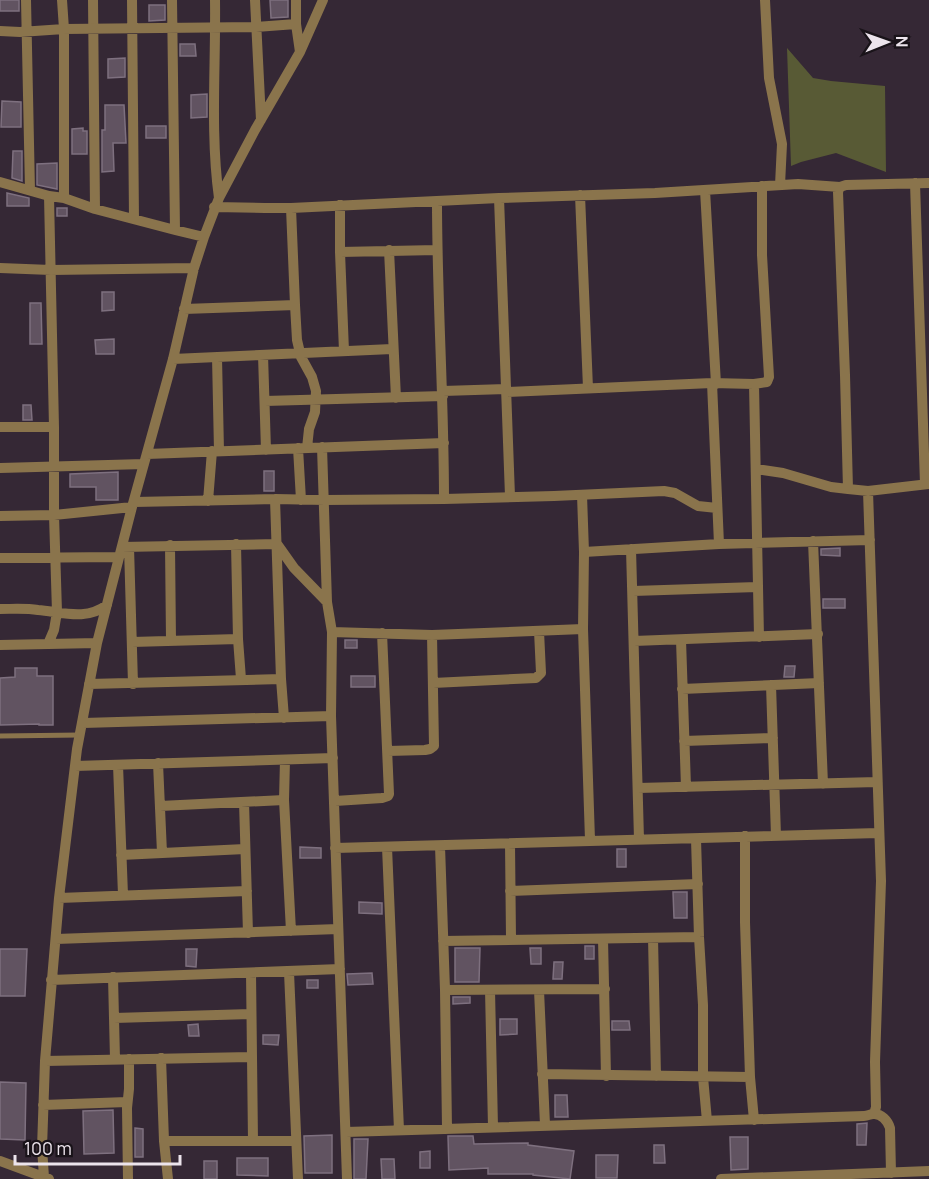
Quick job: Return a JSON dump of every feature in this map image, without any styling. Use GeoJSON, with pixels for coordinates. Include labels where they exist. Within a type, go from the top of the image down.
{"type":"FeatureCollection","features":[{"type":"Feature","properties":{"kind":"street"},"geometry":{"type":"LineString","coordinates":[[26,0],[30,190]]}},
{"type":"Feature","properties":{"kind":"street"},"geometry":{"type":"LineString","coordinates":[[62,0],[64,198]]}},
{"type":"Feature","properties":{"kind":"street"},"geometry":{"type":"LineString","coordinates":[[93,0],[95,209]]}},
{"type":"Feature","properties":{"kind":"street"},"geometry":{"type":"LineString","coordinates":[[132,0],[134,219]]}},
{"type":"Feature","properties":{"kind":"street"},"geometry":{"type":"LineString","coordinates":[[172,0],[175,230]]}},
{"type":"Feature","properties":{"kind":"street"},"geometry":{"type":"LineString","coordinates":[[215,0],[216,202]]}},
{"type":"Feature","properties":{"kind":"street"},"geometry":{"type":"LineString","coordinates":[[255,0],[261,120]]}},
{"type":"Feature","properties":{"kind":"street"},"geometry":{"type":"LineString","coordinates":[[296,0],[296,24],[300,52]]}},
{"type":"Feature","properties":{"kind":"street"},"geometry":{"type":"LineString","coordinates":[[1,1162],[47,1178],[42,1148],[51,980],[80,735],[97,644],[173,360],[194,268],[216,202],[300,52],[323,0]]}},
{"type":"Feature","properties":{"kind":"street"},"geometry":{"type":"LineString","coordinates":[[765,0],[769,78],[783,144],[780,185]]}},
{"type":"Feature","properties":{"kind":"street"},"geometry":{"type":"LineString","coordinates":[[0,31],[173,29],[296,24]]}},
{"type":"Feature","properties":{"kind":"street"},"geometry":{"type":"LineString","coordinates":[[0,182],[204,237]]}},
{"type":"Feature","properties":{"kind":"street"},"geometry":{"type":"LineString","coordinates":[[756,469],[783,473],[807,481],[868,491],[927,484],[924,281],[915,183]]}},
{"type":"Feature","properties":{"kind":"street"},"geometry":{"type":"LineString","coordinates":[[216,202],[265,208],[291,208],[798,184],[840,187],[929,183]]}},
{"type":"Feature","properties":{"kind":"street"},"geometry":{"type":"LineString","coordinates":[[265,401],[396,398],[506,390],[767,382],[769,377],[762,255],[762,186]]}},
{"type":"Feature","properties":{"kind":"street"},"geometry":{"type":"LineString","coordinates":[[840,187],[838,192],[848,489]]}},
{"type":"Feature","properties":{"kind":"street"},"geometry":{"type":"LineString","coordinates":[[705,190],[719,544]]}},
{"type":"Feature","properties":{"kind":"street"},"geometry":{"type":"LineString","coordinates":[[580,195],[588,388]]}},
{"type":"Feature","properties":{"kind":"street"},"geometry":{"type":"LineString","coordinates":[[48,644],[54,630],[57,612],[50,196]]}},
{"type":"Feature","properties":{"kind":"street"},"geometry":{"type":"LineString","coordinates":[[499,198],[510,496]]}},
{"type":"Feature","properties":{"kind":"street"},"geometry":{"type":"LineString","coordinates":[[437,201],[444,499]]}},
{"type":"Feature","properties":{"kind":"street"},"geometry":{"type":"LineString","coordinates":[[340,205],[344,351]]}},
{"type":"Feature","properties":{"kind":"street"},"geometry":{"type":"LineString","coordinates":[[291,208],[299,353],[315,385],[316,400],[315,412],[303,448],[301,500]]}},
{"type":"Feature","properties":{"kind":"street"},"geometry":{"type":"LineString","coordinates":[[389,250],[396,398]]}},
{"type":"Feature","properties":{"kind":"street"},"geometry":{"type":"LineString","coordinates":[[340,252],[437,250]]}},
{"type":"Feature","properties":{"kind":"street"},"geometry":{"type":"LineString","coordinates":[[0,268],[51,270],[194,268]]}},
{"type":"Feature","properties":{"kind":"street"},"geometry":{"type":"LineString","coordinates":[[184,309],[295,305]]}},
{"type":"Feature","properties":{"kind":"street"},"geometry":{"type":"LineString","coordinates":[[173,360],[393,349]]}},
{"type":"Feature","properties":{"kind":"street"},"geometry":{"type":"LineString","coordinates":[[263,355],[266,450]]}},
{"type":"Feature","properties":{"kind":"street"},"geometry":{"type":"LineString","coordinates":[[208,501],[215,451],[217,357]]}},
{"type":"Feature","properties":{"kind":"street"},"geometry":{"type":"LineString","coordinates":[[754,384],[759,637]]}},
{"type":"Feature","properties":{"kind":"street"},"geometry":{"type":"LineString","coordinates":[[0,427],[54,427]]}},
{"type":"Feature","properties":{"kind":"street"},"geometry":{"type":"LineString","coordinates":[[0,468],[146,459],[215,451],[444,443]]}},
{"type":"Feature","properties":{"kind":"street"},"geometry":{"type":"LineString","coordinates":[[322,447],[327,602],[332,632],[331,716],[347,1179]]}},
{"type":"Feature","properties":{"kind":"street"},"geometry":{"type":"LineString","coordinates":[[868,491],[881,881],[874,1114]]}},
{"type":"Feature","properties":{"kind":"street"},"geometry":{"type":"LineString","coordinates":[[0,516],[54,515],[133,504],[208,501],[444,499],[670,492],[698,506],[717,508]]}},
{"type":"Feature","properties":{"kind":"street"},"geometry":{"type":"LineString","coordinates":[[582,495],[583,629],[590,840]]}},
{"type":"Feature","properties":{"kind":"street"},"geometry":{"type":"LineString","coordinates":[[275,499],[284,718]]}},
{"type":"Feature","properties":{"kind":"street"},"geometry":{"type":"LineString","coordinates":[[584,552],[758,542],[870,540]]}},
{"type":"Feature","properties":{"kind":"street"},"geometry":{"type":"LineString","coordinates":[[813,541],[823,784]]}},
{"type":"Feature","properties":{"kind":"street"},"geometry":{"type":"LineString","coordinates":[[236,544],[241,679]]}},
{"type":"Feature","properties":{"kind":"street"},"geometry":{"type":"LineString","coordinates":[[277,544],[299,573],[327,602]]}},
{"type":"Feature","properties":{"kind":"street"},"geometry":{"type":"LineString","coordinates":[[0,558],[56,557],[170,545],[277,544]]}},
{"type":"Feature","properties":{"kind":"street"},"geometry":{"type":"LineString","coordinates":[[170,545],[171,640]]}},
{"type":"Feature","properties":{"kind":"street"},"geometry":{"type":"LineString","coordinates":[[631,549],[639,839]]}},
{"type":"Feature","properties":{"kind":"street"},"geometry":{"type":"LineString","coordinates":[[123,550],[132,642],[133,684]]}},
{"type":"Feature","properties":{"kind":"street"},"geometry":{"type":"LineString","coordinates":[[633,591],[757,587]]}},
{"type":"Feature","properties":{"kind":"street"},"geometry":{"type":"LineString","coordinates":[[0,609],[30,609],[74,615],[98,610],[107,604]]}},
{"type":"Feature","properties":{"kind":"street"},"geometry":{"type":"LineString","coordinates":[[332,632],[432,635],[583,629]]}},
{"type":"Feature","properties":{"kind":"street"},"geometry":{"type":"LineString","coordinates":[[433,683],[536,678],[541,673],[539,631]]}},
{"type":"Feature","properties":{"kind":"street"},"geometry":{"type":"LineString","coordinates":[[335,801],[382,798],[388,796],[390,791],[382,633]]}},
{"type":"Feature","properties":{"kind":"street"},"geometry":{"type":"LineString","coordinates":[[634,641],[818,634]]}},
{"type":"Feature","properties":{"kind":"street"},"geometry":{"type":"LineString","coordinates":[[388,751],[425,750],[434,746],[432,635]]}},
{"type":"Feature","properties":{"kind":"street"},"geometry":{"type":"LineString","coordinates":[[132,642],[238,639]]}},
{"type":"Feature","properties":{"kind":"street"},"geometry":{"type":"LineString","coordinates":[[681,640],[686,787]]}},
{"type":"Feature","properties":{"kind":"street"},"geometry":{"type":"LineString","coordinates":[[0,645],[97,644]]}},
{"type":"Feature","properties":{"kind":"street"},"geometry":{"type":"LineString","coordinates":[[89,684],[281,679]]}},
{"type":"Feature","properties":{"kind":"street"},"geometry":{"type":"LineString","coordinates":[[682,688],[819,683]]}},
{"type":"Feature","properties":{"kind":"street"},"geometry":{"type":"LineString","coordinates":[[771,685],[776,836]]}},
{"type":"Feature","properties":{"kind":"street"},"geometry":{"type":"LineString","coordinates":[[83,723],[331,716]]}},
{"type":"Feature","properties":{"kind":"street"},"geometry":{"type":"LineString","coordinates":[[684,741],[773,738]]}},
{"type":"Feature","properties":{"kind":"street"},"geometry":{"type":"LineString","coordinates":[[75,766],[333,758]]}},
{"type":"Feature","properties":{"kind":"street"},"geometry":{"type":"LineString","coordinates":[[285,760],[284,800],[291,931]]}},
{"type":"Feature","properties":{"kind":"street"},"geometry":{"type":"LineString","coordinates":[[159,764],[162,853]]}},
{"type":"Feature","properties":{"kind":"street"},"geometry":{"type":"LineString","coordinates":[[117,765],[123,895]]}},
{"type":"Feature","properties":{"kind":"street"},"geometry":{"type":"LineString","coordinates":[[639,788],[877,782]]}},
{"type":"Feature","properties":{"kind":"street"},"geometry":{"type":"LineString","coordinates":[[160,806],[284,800]]}},
{"type":"Feature","properties":{"kind":"street"},"geometry":{"type":"LineString","coordinates":[[244,802],[248,933]]}},
{"type":"Feature","properties":{"kind":"street"},"geometry":{"type":"LineString","coordinates":[[335,848],[878,833]]}},
{"type":"Feature","properties":{"kind":"street"},"geometry":{"type":"LineString","coordinates":[[745,836],[745,922],[750,1077],[754,1120]]}},
{"type":"Feature","properties":{"kind":"street"},"geometry":{"type":"LineString","coordinates":[[696,839],[707,1121]]}},
{"type":"Feature","properties":{"kind":"street"},"geometry":{"type":"LineString","coordinates":[[510,844],[511,939]]}},
{"type":"Feature","properties":{"kind":"street"},"geometry":{"type":"LineString","coordinates":[[440,846],[447,1128]]}},
{"type":"Feature","properties":{"kind":"street"},"geometry":{"type":"LineString","coordinates":[[387,847],[399,1130]]}},
{"type":"Feature","properties":{"kind":"street"},"geometry":{"type":"LineString","coordinates":[[121,855],[245,849]]}},
{"type":"Feature","properties":{"kind":"street"},"geometry":{"type":"LineString","coordinates":[[510,891],[698,884]]}},
{"type":"Feature","properties":{"kind":"street"},"geometry":{"type":"LineString","coordinates":[[59,898],[246,891]]}},
{"type":"Feature","properties":{"kind":"street"},"geometry":{"type":"LineString","coordinates":[[56,939],[338,929]]}},
{"type":"Feature","properties":{"kind":"street"},"geometry":{"type":"LineString","coordinates":[[442,940],[699,937]]}},
{"type":"Feature","properties":{"kind":"street"},"geometry":{"type":"LineString","coordinates":[[653,938],[656,1076]]}},
{"type":"Feature","properties":{"kind":"street"},"geometry":{"type":"LineString","coordinates":[[603,939],[606,1076]]}},
{"type":"Feature","properties":{"kind":"street"},"geometry":{"type":"LineString","coordinates":[[51,980],[340,969]]}},
{"type":"Feature","properties":{"kind":"street"},"geometry":{"type":"LineString","coordinates":[[289,972],[298,1179]]}},
{"type":"Feature","properties":{"kind":"street"},"geometry":{"type":"LineString","coordinates":[[251,973],[253,1141]]}},
{"type":"Feature","properties":{"kind":"street"},"geometry":{"type":"LineString","coordinates":[[113,977],[115,1059]]}},
{"type":"Feature","properties":{"kind":"street"},"geometry":{"type":"LineString","coordinates":[[445,990],[605,989]]}},
{"type":"Feature","properties":{"kind":"street"},"geometry":{"type":"LineString","coordinates":[[490,990],[493,1127]]}},
{"type":"Feature","properties":{"kind":"street"},"geometry":{"type":"LineString","coordinates":[[539,990],[545,1125]]}},
{"type":"Feature","properties":{"kind":"street"},"geometry":{"type":"LineString","coordinates":[[114,1018],[251,1014]]}},
{"type":"Feature","properties":{"kind":"street"},"geometry":{"type":"LineString","coordinates":[[45,1061],[251,1057]]}},
{"type":"Feature","properties":{"kind":"street"},"geometry":{"type":"LineString","coordinates":[[161,1058],[168,1179]]}},
{"type":"Feature","properties":{"kind":"street"},"geometry":{"type":"LineString","coordinates":[[128,1179],[129,1059]]}},
{"type":"Feature","properties":{"kind":"street"},"geometry":{"type":"LineString","coordinates":[[542,1074],[750,1077]]}},
{"type":"Feature","properties":{"kind":"street"},"geometry":{"type":"LineString","coordinates":[[43,1105],[127,1102]]}},
{"type":"Feature","properties":{"kind":"street"},"geometry":{"type":"LineString","coordinates":[[346,1132],[754,1120],[874,1114],[888,1122],[890,1128],[891,1173]]}},
{"type":"Feature","properties":{"kind":"street"},"geometry":{"type":"LineString","coordinates":[[164,1141],[296,1141]]}},
{"type":"Feature","properties":{"kind":"street"},"geometry":{"type":"LineString","coordinates":[[721,1179],[929,1172]]}},
{"type":"Feature","properties":{"kind":"lane"},"geometry":{"type":"LineString","coordinates":[[0,736],[80,735]]}},
{"type":"Feature","properties":{"kind":"green space"},"geometry":{"type":"Polygon","coordinates":[[[787,48],[813,78],[885,86],[886,172],[836,153],[791,166],[787,48]]]}},
{"type":"Feature","properties":{"kind":"building"},"geometry":{"type":"Polygon","coordinates":[[[0,0],[19,0],[19,11],[0,11],[0,0]]]}},
{"type":"Feature","properties":{"kind":"building"},"geometry":{"type":"Polygon","coordinates":[[[270,0],[288,0],[288,17],[271,18],[270,0]]]}},
{"type":"Feature","properties":{"kind":"building"},"geometry":{"type":"Polygon","coordinates":[[[149,5],[165,5],[165,20],[149,21],[149,5]]]}},
{"type":"Feature","properties":{"kind":"building"},"geometry":{"type":"Polygon","coordinates":[[[180,44],[195,44],[196,56],[180,56],[180,44]]]}},
{"type":"Feature","properties":{"kind":"building"},"geometry":{"type":"Polygon","coordinates":[[[125,58],[125,77],[108,78],[108,59],[125,58]]]}},
{"type":"Feature","properties":{"kind":"building"},"geometry":{"type":"Polygon","coordinates":[[[207,94],[207,117],[191,118],[191,95],[207,94]]]}},
{"type":"Feature","properties":{"kind":"building"},"geometry":{"type":"Polygon","coordinates":[[[2,101],[21,102],[21,127],[1,127],[2,101]]]}},
{"type":"Feature","properties":{"kind":"building"},"geometry":{"type":"Polygon","coordinates":[[[105,105],[124,105],[126,143],[113,143],[114,171],[102,172],[102,130],[105,130],[105,105]]]}},
{"type":"Feature","properties":{"kind":"building"},"geometry":{"type":"Polygon","coordinates":[[[146,126],[166,126],[166,138],[146,138],[146,126]]]}},
{"type":"Feature","properties":{"kind":"building"},"geometry":{"type":"Polygon","coordinates":[[[83,128],[83,131],[87,131],[87,154],[72,154],[72,129],[83,128]]]}},
{"type":"Feature","properties":{"kind":"building"},"geometry":{"type":"Polygon","coordinates":[[[13,151],[22,151],[22,181],[12,178],[13,151]]]}},
{"type":"Feature","properties":{"kind":"building"},"geometry":{"type":"Polygon","coordinates":[[[57,163],[57,189],[37,185],[37,164],[57,163]]]}},
{"type":"Feature","properties":{"kind":"building"},"geometry":{"type":"Polygon","coordinates":[[[7,193],[29,198],[29,206],[7,206],[7,193]]]}},
{"type":"Feature","properties":{"kind":"building"},"geometry":{"type":"Polygon","coordinates":[[[57,208],[67,208],[67,216],[57,216],[57,208]]]}},
{"type":"Feature","properties":{"kind":"building"},"geometry":{"type":"Polygon","coordinates":[[[102,292],[114,292],[114,310],[102,311],[102,292]]]}},
{"type":"Feature","properties":{"kind":"building"},"geometry":{"type":"Polygon","coordinates":[[[30,303],[41,303],[42,344],[30,344],[30,303]]]}},
{"type":"Feature","properties":{"kind":"building"},"geometry":{"type":"Polygon","coordinates":[[[114,339],[114,354],[96,354],[95,340],[114,339]]]}},
{"type":"Feature","properties":{"kind":"building"},"geometry":{"type":"Polygon","coordinates":[[[23,405],[31,405],[32,420],[23,420],[23,405]]]}},
{"type":"Feature","properties":{"kind":"building"},"geometry":{"type":"Polygon","coordinates":[[[264,471],[274,471],[274,491],[264,491],[264,471]]]}},
{"type":"Feature","properties":{"kind":"building"},"geometry":{"type":"Polygon","coordinates":[[[118,472],[118,500],[96,500],[96,487],[70,487],[70,474],[118,472]]]}},
{"type":"Feature","properties":{"kind":"building"},"geometry":{"type":"Polygon","coordinates":[[[840,548],[840,556],[821,555],[821,549],[840,548]]]}},
{"type":"Feature","properties":{"kind":"building"},"geometry":{"type":"Polygon","coordinates":[[[823,599],[845,599],[845,608],[823,608],[823,599]]]}},
{"type":"Feature","properties":{"kind":"building"},"geometry":{"type":"Polygon","coordinates":[[[345,640],[357,640],[357,648],[345,648],[345,640]]]}},
{"type":"Feature","properties":{"kind":"building"},"geometry":{"type":"Polygon","coordinates":[[[785,666],[795,666],[794,677],[784,677],[785,666]]]}},
{"type":"Feature","properties":{"kind":"building"},"geometry":{"type":"Polygon","coordinates":[[[15,668],[37,668],[37,676],[53,676],[53,725],[0,725],[0,678],[15,677],[15,668]]]}},
{"type":"Feature","properties":{"kind":"building"},"geometry":{"type":"Polygon","coordinates":[[[351,676],[375,676],[375,687],[351,687],[351,676]]]}},
{"type":"Feature","properties":{"kind":"building"},"geometry":{"type":"Polygon","coordinates":[[[300,847],[321,848],[321,858],[300,858],[300,847]]]}},
{"type":"Feature","properties":{"kind":"building"},"geometry":{"type":"Polygon","coordinates":[[[617,849],[626,849],[626,867],[617,867],[617,849]]]}},
{"type":"Feature","properties":{"kind":"building"},"geometry":{"type":"Polygon","coordinates":[[[673,892],[687,892],[687,918],[674,918],[673,892]]]}},
{"type":"Feature","properties":{"kind":"building"},"geometry":{"type":"Polygon","coordinates":[[[359,902],[382,903],[382,914],[359,913],[359,902]]]}},
{"type":"Feature","properties":{"kind":"building"},"geometry":{"type":"Polygon","coordinates":[[[585,946],[594,946],[594,959],[585,959],[585,946]]]}},
{"type":"Feature","properties":{"kind":"building"},"geometry":{"type":"Polygon","coordinates":[[[455,948],[480,948],[479,982],[455,982],[455,948]]]}},
{"type":"Feature","properties":{"kind":"building"},"geometry":{"type":"Polygon","coordinates":[[[530,948],[541,948],[541,964],[531,964],[530,948]]]}},
{"type":"Feature","properties":{"kind":"building"},"geometry":{"type":"Polygon","coordinates":[[[0,949],[27,949],[25,996],[0,996],[0,949]]]}},
{"type":"Feature","properties":{"kind":"building"},"geometry":{"type":"Polygon","coordinates":[[[186,949],[197,949],[196,967],[186,966],[186,949]]]}},
{"type":"Feature","properties":{"kind":"building"},"geometry":{"type":"Polygon","coordinates":[[[554,962],[563,962],[562,979],[553,979],[554,962]]]}},
{"type":"Feature","properties":{"kind":"building"},"geometry":{"type":"Polygon","coordinates":[[[372,973],[373,984],[348,985],[347,974],[372,973]]]}},
{"type":"Feature","properties":{"kind":"building"},"geometry":{"type":"Polygon","coordinates":[[[307,980],[318,980],[318,988],[307,988],[307,980]]]}},
{"type":"Feature","properties":{"kind":"building"},"geometry":{"type":"Polygon","coordinates":[[[453,997],[470,997],[470,1003],[453,1004],[453,997]]]}},
{"type":"Feature","properties":{"kind":"building"},"geometry":{"type":"Polygon","coordinates":[[[500,1019],[517,1019],[517,1034],[500,1035],[500,1019]]]}},
{"type":"Feature","properties":{"kind":"building"},"geometry":{"type":"Polygon","coordinates":[[[612,1021],[629,1021],[630,1030],[612,1030],[612,1021]]]}},
{"type":"Feature","properties":{"kind":"building"},"geometry":{"type":"Polygon","coordinates":[[[198,1024],[199,1036],[189,1036],[188,1025],[198,1024]]]}},
{"type":"Feature","properties":{"kind":"building"},"geometry":{"type":"Polygon","coordinates":[[[263,1035],[279,1035],[278,1045],[263,1044],[263,1035]]]}},
{"type":"Feature","properties":{"kind":"building"},"geometry":{"type":"Polygon","coordinates":[[[0,1082],[26,1083],[25,1140],[0,1139],[0,1082]]]}},
{"type":"Feature","properties":{"kind":"building"},"geometry":{"type":"Polygon","coordinates":[[[555,1095],[567,1095],[568,1117],[555,1117],[555,1095]]]}},
{"type":"Feature","properties":{"kind":"building"},"geometry":{"type":"Polygon","coordinates":[[[113,1110],[114,1153],[84,1154],[83,1111],[113,1110]]]}},
{"type":"Feature","properties":{"kind":"building"},"geometry":{"type":"Polygon","coordinates":[[[867,1123],[866,1145],[857,1145],[857,1124],[867,1123]]]}},
{"type":"Feature","properties":{"kind":"building"},"geometry":{"type":"Polygon","coordinates":[[[135,1128],[143,1129],[143,1157],[135,1157],[135,1128]]]}},
{"type":"Feature","properties":{"kind":"building"},"geometry":{"type":"Polygon","coordinates":[[[332,1135],[332,1173],[305,1173],[304,1136],[332,1135]]]}},
{"type":"Feature","properties":{"kind":"building"},"geometry":{"type":"Polygon","coordinates":[[[448,1136],[473,1136],[474,1144],[528,1143],[528,1145],[574,1151],[570,1179],[533,1174],[488,1174],[488,1168],[449,1170],[448,1136]]]}},
{"type":"Feature","properties":{"kind":"building"},"geometry":{"type":"Polygon","coordinates":[[[730,1137],[748,1137],[748,1169],[731,1170],[730,1137]]]}},
{"type":"Feature","properties":{"kind":"building"},"geometry":{"type":"Polygon","coordinates":[[[354,1139],[368,1139],[366,1179],[354,1179],[354,1139]]]}},
{"type":"Feature","properties":{"kind":"building"},"geometry":{"type":"Polygon","coordinates":[[[654,1145],[664,1145],[665,1163],[654,1163],[654,1145]]]}},
{"type":"Feature","properties":{"kind":"building"},"geometry":{"type":"Polygon","coordinates":[[[430,1151],[430,1168],[420,1168],[420,1152],[430,1151]]]}},
{"type":"Feature","properties":{"kind":"building"},"geometry":{"type":"Polygon","coordinates":[[[596,1155],[618,1155],[617,1178],[596,1178],[596,1155]]]}},
{"type":"Feature","properties":{"kind":"building"},"geometry":{"type":"Polygon","coordinates":[[[237,1158],[268,1158],[268,1176],[237,1175],[237,1158]]]}},
{"type":"Feature","properties":{"kind":"building"},"geometry":{"type":"Polygon","coordinates":[[[381,1159],[394,1159],[395,1179],[382,1179],[381,1159]]]}},
{"type":"Feature","properties":{"kind":"building"},"geometry":{"type":"Polygon","coordinates":[[[204,1161],[217,1161],[217,1179],[204,1179],[204,1161]]]}}]}
